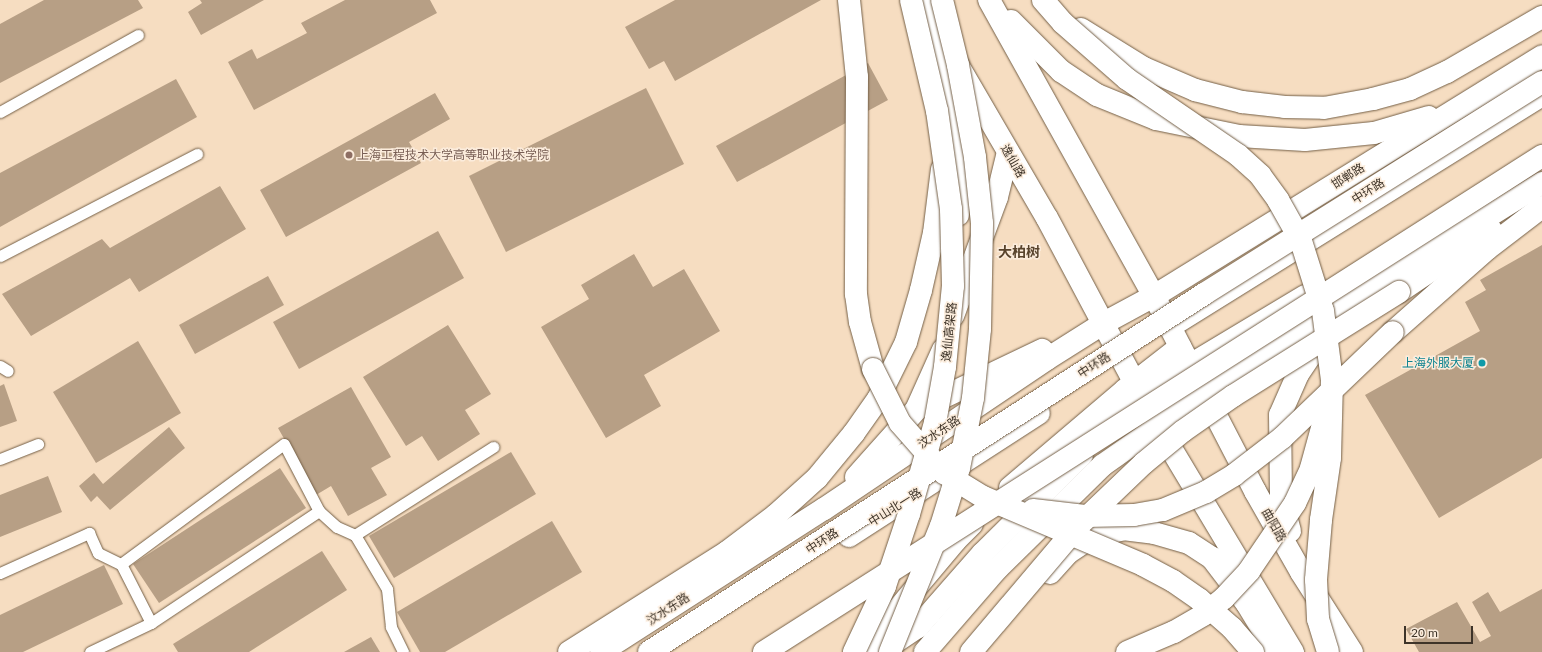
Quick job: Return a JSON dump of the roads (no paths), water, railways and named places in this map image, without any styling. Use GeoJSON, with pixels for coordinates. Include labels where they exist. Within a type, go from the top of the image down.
{"type":"FeatureCollection","features":[{"type":"Feature","properties":{"kind":"main road"},"geometry":{"type":"LineString","coordinates":[[849,0],[857,77],[856,287],[867,349],[882,391],[913,440],[944,473],[983,497],[1143,565],[1173,581],[1205,604],[1254,652]]}},
{"type":"Feature","properties":{"kind":"main road","name":"逸仙高架路"},"geometry":{"type":"LineString","coordinates":[[854,652],[885,586],[909,514],[936,422],[945,367],[953,286],[951,209],[944,160],[925,50],[911,0]]}},
{"type":"Feature","properties":{"kind":"main road","name":"逸仙路"},"geometry":{"type":"LineString","coordinates":[[920,0],[1008,152],[1104,323],[1157,425]]}},
{"type":"Feature","properties":{"kind":"main road"},"geometry":{"type":"LineString","coordinates":[[890,652],[941,526],[959,468],[973,398],[980,329],[982,223],[975,157],[958,65],[942,0]]}},
{"type":"Feature","properties":{"kind":"main road"},"geometry":{"type":"LineString","coordinates":[[989,0],[1154,296]]}},
{"type":"Feature","properties":{"kind":"main road"},"geometry":{"type":"LineString","coordinates":[[993,0],[1061,72],[1097,95],[1156,119],[1239,136],[1305,140],[1374,133],[1457,109]]}},
{"type":"Feature","properties":{"kind":"main road"},"geometry":{"type":"LineString","coordinates":[[1042,0],[1063,24],[1127,78],[1238,155],[1260,174],[1278,200],[1301,242],[1323,311],[1329,354],[1333,409],[1330,458],[1321,520],[1316,580],[1318,619],[1328,652]]}},
{"type":"Feature","properties":{"kind":"main road"},"geometry":{"type":"LineString","coordinates":[[1046,0],[1093,38],[1144,68],[1220,98],[1285,107],[1324,108],[1373,99],[1410,88],[1447,72],[1542,17]]}},
{"type":"Feature","properties":{"kind":"main road"},"geometry":{"type":"LineString","coordinates":[[935,25],[947,74],[960,150],[955,310]]}},
{"type":"Feature","properties":{"kind":"main road","name":"邯郸路"},"geometry":{"type":"LineString","coordinates":[[1104,323],[1154,296],[1542,56]]}},
{"type":"Feature","properties":{"kind":"main road","name":"中环路"},"geometry":{"type":"LineString","coordinates":[[649,652],[1204,294],[1542,82]]}},
{"type":"Feature","properties":{"kind":"main road"},"geometry":{"type":"LineString","coordinates":[[1170,327],[1542,95]]}},
{"type":"Feature","properties":{"kind":"main road"},"geometry":{"type":"LineString","coordinates":[[862,652],[955,541],[1018,480],[1139,388],[1185,356],[1337,277],[1542,147]]}},
{"type":"Feature","properties":{"kind":"main road"},"geometry":{"type":"LineString","coordinates":[[824,509],[872,460],[916,410],[940,362],[955,310],[997,197],[1008,152]]}},
{"type":"Feature","properties":{"kind":"main road"},"geometry":{"type":"LineString","coordinates":[[764,652],[1542,156]]}},
{"type":"Feature","properties":{"kind":"main road"},"geometry":{"type":"LineString","coordinates":[[568,652],[727,552],[776,515],[817,478],[854,433],[878,400],[906,342],[922,290],[934,233],[944,160]]}},
{"type":"Feature","properties":{"kind":"main road"},"geometry":{"type":"LineString","coordinates":[[925,652],[997,569],[1103,465],[1157,425],[1204,394],[1348,306],[1542,183]]}},
{"type":"Feature","properties":{"kind":"main road"},"geometry":{"type":"LineString","coordinates":[[971,652],[1078,526],[1110,494],[1183,431],[1542,197]]}},
{"type":"Feature","properties":{"kind":"main road"},"geometry":{"type":"LineString","coordinates":[[983,497],[1040,512],[1114,517],[1163,510],[1206,492],[1234,475],[1282,438],[1393,332],[1487,249],[1542,206]]}},
{"type":"Feature","properties":{"kind":"main road","name":"曲阳路"},"geometry":{"type":"LineString","coordinates":[[1154,296],[1204,394],[1301,572],[1352,652]]}},
{"type":"Feature","properties":{"kind":"main road"},"geometry":{"type":"LineString","coordinates":[[1301,572],[1281,497],[1280,415],[1298,374],[1348,306]]}},
{"type":"Feature","properties":{"kind":"main road"},"geometry":{"type":"LineString","coordinates":[[916,410],[1104,323]]}},
{"type":"Feature","properties":{"kind":"main road","name":"汶水东路"},"geometry":{"type":"LineString","coordinates":[[600,652],[824,509],[1104,323]]}},
{"type":"Feature","properties":{"kind":"main road","name":"中山北一路"},"geometry":{"type":"LineString","coordinates":[[666,652],[934,482],[1121,357],[1170,327]]}},
{"type":"Feature","properties":{"kind":"main road"},"geometry":{"type":"LineString","coordinates":[[1127,652],[1174,632],[1203,615],[1239,582],[1273,539],[1295,504],[1311,468],[1327,404],[1329,354]]}},
{"type":"Feature","properties":{"kind":"main road"},"geometry":{"type":"LineString","coordinates":[[880,652],[918,627],[983,553],[1139,388]]}},
{"type":"Feature","properties":{"kind":"main road"},"geometry":{"type":"LineString","coordinates":[[1157,425],[1293,652]]}},
{"type":"Feature","properties":{"kind":"main road"},"geometry":{"type":"LineString","coordinates":[[981,652],[1068,553],[1092,537],[1123,529],[1154,533],[1189,543],[1212,558],[1247,604],[1276,652]]}},
{"type":"Feature","properties":{"kind":"main road"},"geometry":{"type":"LineString","coordinates":[[618,652],[648,621]]}},
{"type":"Feature","properties":{"kind":"main road"},"geometry":{"type":"LineString","coordinates":[[907,652],[918,627]]}},
{"type":"Feature","properties":{"kind":"lane"},"geometry":{"type":"LineString","coordinates":[[0,112],[138,35]]}},
{"type":"Feature","properties":{"kind":"lane"},"geometry":{"type":"LineString","coordinates":[[0,256],[196,154]]}},
{"type":"Feature","properties":{"kind":"lane"},"geometry":{"type":"LineString","coordinates":[[0,459],[38,444]]}},
{"type":"Feature","properties":{"kind":"lane"},"geometry":{"type":"LineString","coordinates":[[121,564],[284,444],[319,511],[337,527],[355,535],[387,589],[391,627],[403,652]]}},
{"type":"Feature","properties":{"kind":"lane"},"geometry":{"type":"LineString","coordinates":[[355,535],[493,447]]}},
{"type":"Feature","properties":{"kind":"lane"},"geometry":{"type":"LineString","coordinates":[[90,652],[151,623],[319,511]]}},
{"type":"Feature","properties":{"kind":"lane"},"geometry":{"type":"LineString","coordinates":[[0,573],[89,533],[98,553],[121,564],[151,623]]}},
{"type":"Feature","properties":{"kind":"place","name":"上海工程技术大学高等职业技术学院"},"geometry":{"type":"Point","coordinates":[349,155]}},
{"type":"Feature","properties":{"kind":"place","name":"上海外服大厦"},"geometry":{"type":"Point","coordinates":[1482,363]}},
{"type":"Feature","properties":{"kind":"district","name":"大柏树"},"geometry":{"type":"Point","coordinates":[1019,252]}}]}
